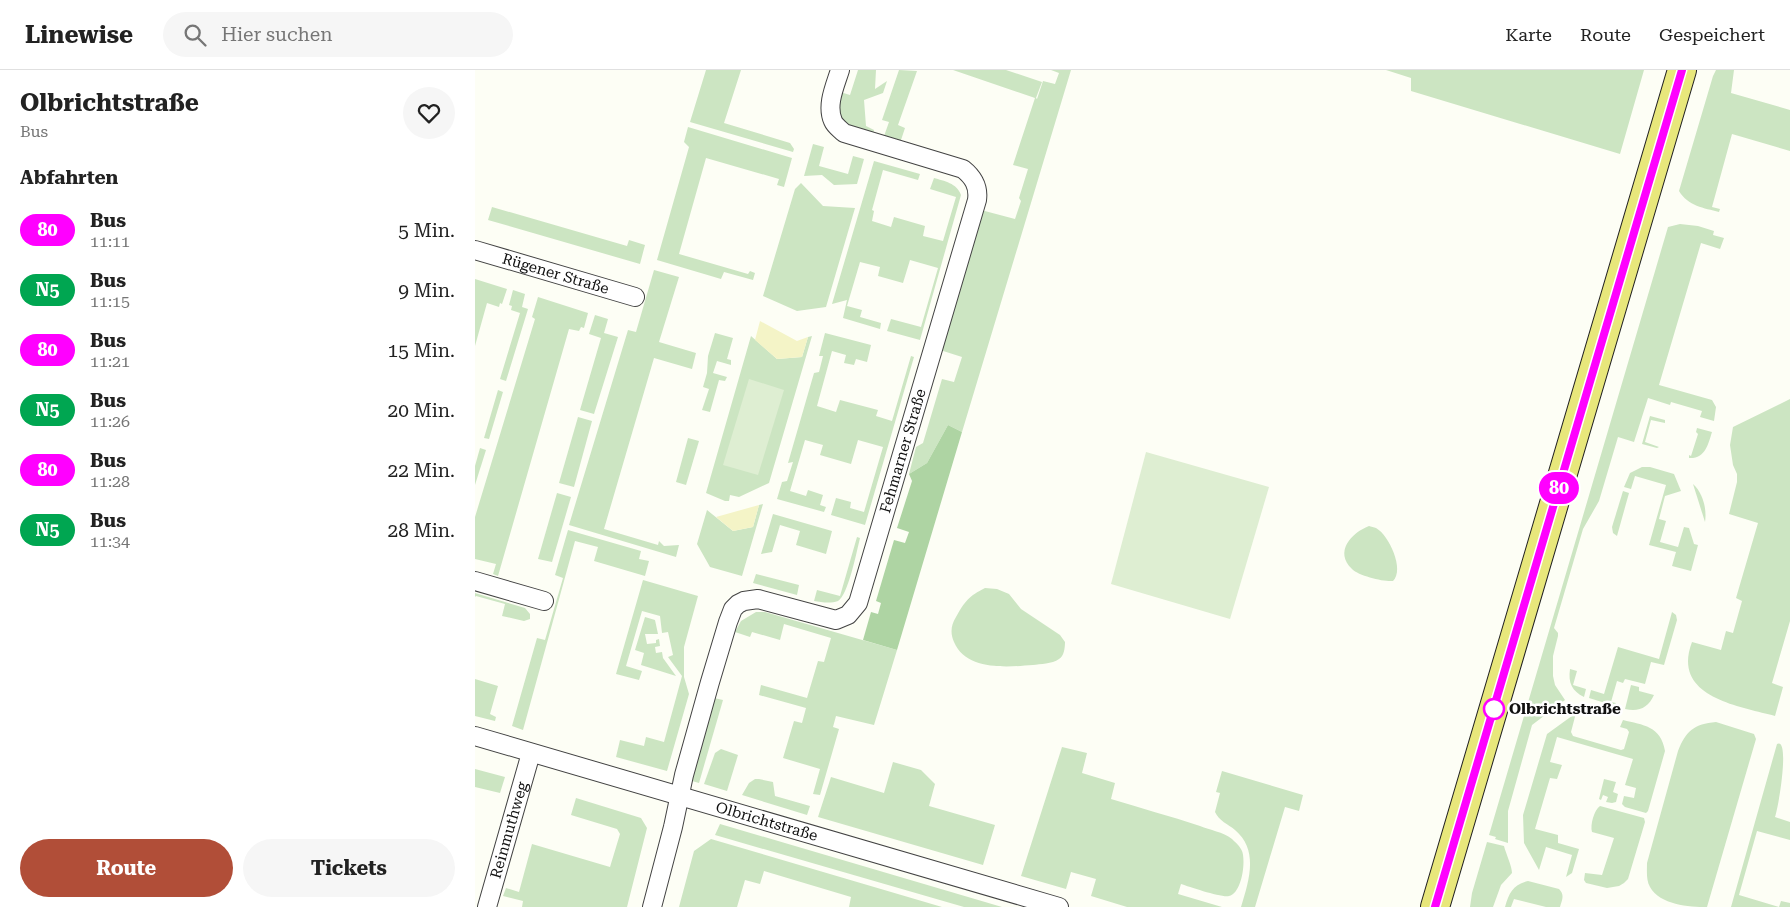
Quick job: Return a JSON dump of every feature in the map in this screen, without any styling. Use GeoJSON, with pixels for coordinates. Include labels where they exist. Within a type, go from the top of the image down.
{"type":"FeatureCollection","features":[{"type":"Feature","properties":{"kind":"main road"},"geometry":{"type":"LineString","coordinates":[[1435,907],[1682,70]]}},
{"type":"Feature","properties":{"kind":"street","name":"Fehmarner Straße"},"geometry":{"type":"LineString","coordinates":[[681,797],[684,775],[710,682],[728,622],[735,606],[744,601],[758,599],[836,620],[848,615],[858,603],[977,200],[978,192],[972,176],[963,169],[844,133],[834,123],[831,111],[840,70]]}},
{"type":"Feature","properties":{"kind":"street","name":"Rügener Straße"},"geometry":{"type":"LineString","coordinates":[[475,250],[635,298]]}},
{"type":"Feature","properties":{"kind":"street"},"geometry":{"type":"LineString","coordinates":[[475,581],[544,601]]}},
{"type":"Feature","properties":{"kind":"street","name":"Olbrichtstraße"},"geometry":{"type":"LineString","coordinates":[[475,736],[1059,907]]}},
{"type":"Feature","properties":{"kind":"street","name":"Reinmuthweg"},"geometry":{"type":"LineString","coordinates":[[487,907],[531,752]]}},
{"type":"Feature","properties":{"kind":"street"},"geometry":{"type":"LineString","coordinates":[[652,907],[681,797]]}},
{"type":"Feature","properties":{"kind":"shaded area"},"geometry":{"type":"Polygon","coordinates":[[[706,70],[741,70],[724,123],[790,143],[794,149],[793,152],[690,122],[706,70]]]}},
{"type":"Feature","properties":{"kind":"shaded area"},"geometry":{"type":"Polygon","coordinates":[[[858,70],[876,70],[875,89],[887,81],[883,93],[864,100],[866,126],[874,130],[873,135],[852,129],[840,119],[837,91],[850,95],[858,70]]]}},
{"type":"Feature","properties":{"kind":"shaded area"},"geometry":{"type":"Polygon","coordinates":[[[899,70],[917,71],[898,125],[905,128],[900,143],[883,139],[889,122],[882,120],[899,70]]]}},
{"type":"Feature","properties":{"kind":"shaded area"},"geometry":{"type":"Polygon","coordinates":[[[953,70],[1006,70],[1042,82],[1037,99],[1043,81],[1055,84],[1059,73],[1051,70],[1071,70],[962,432],[948,425],[927,463],[909,474],[916,447],[923,443],[942,379],[954,382],[962,357],[940,350],[981,210],[1015,219],[1028,169],[1013,165],[1035,98],[953,70]]]}},
{"type":"Feature","properties":{"kind":"shaded area"},"geometry":{"type":"Polygon","coordinates":[[[1386,70],[1644,70],[1620,154],[1411,91],[1411,78],[1386,70]]]}},
{"type":"Feature","properties":{"kind":"shaded area"},"geometry":{"type":"Polygon","coordinates":[[[1716,70],[1734,70],[1731,93],[1790,110],[1790,151],[1732,134],[1712,207],[1720,209],[1719,212],[1702,208],[1692,203],[1679,191],[1716,70]]]}},
{"type":"Feature","properties":{"kind":"shaded area"},"geometry":{"type":"Polygon","coordinates":[[[688,127],[792,158],[784,187],[777,185],[779,179],[706,158],[679,254],[748,274],[750,271],[755,273],[753,280],[724,272],[721,279],[657,260],[689,147],[684,142],[688,127]]]}},
{"type":"Feature","properties":{"kind":"shaded area"},"geometry":{"type":"Polygon","coordinates":[[[813,144],[824,147],[819,166],[848,174],[853,156],[864,159],[857,184],[834,185],[822,175],[804,176],[813,144]]]}},
{"type":"Feature","properties":{"kind":"shaded area"},"geometry":{"type":"Polygon","coordinates":[[[874,161],[920,174],[918,180],[883,170],[872,210],[874,211],[872,221],[891,227],[894,217],[925,226],[923,236],[943,241],[956,197],[930,189],[934,178],[953,185],[961,195],[920,340],[887,331],[891,319],[921,327],[938,268],[910,260],[903,283],[878,276],[880,267],[860,262],[847,306],[862,310],[860,317],[881,323],[880,329],[843,318],[847,300],[832,304],[874,161]]]}},
{"type":"Feature","properties":{"kind":"shaded area"},"geometry":{"type":"Polygon","coordinates":[[[801,183],[823,206],[855,208],[826,307],[797,311],[763,296],[795,189],[801,183]]]}},
{"type":"Feature","properties":{"kind":"shaded area"},"geometry":{"type":"Polygon","coordinates":[[[492,207],[627,246],[629,240],[645,245],[640,264],[488,220],[492,207]]]}},
{"type":"Feature","properties":{"kind":"shaded area"},"geometry":{"type":"Polygon","coordinates":[[[1680,224],[1698,226],[1714,231],[1713,235],[1724,238],[1720,249],[1701,243],[1659,385],[1712,400],[1716,407],[1714,421],[1700,417],[1702,411],[1671,402],[1670,405],[1648,398],[1634,442],[1618,437],[1599,501],[1583,529],[1554,628],[1558,636],[1553,656],[1553,676],[1555,685],[1565,700],[1532,725],[1508,811],[1508,843],[1489,835],[1668,227],[1680,224]]]}},
{"type":"Feature","properties":{"kind":"shaded area"},"geometry":{"type":"Polygon","coordinates":[[[654,270],[679,277],[659,342],[696,353],[692,369],[654,358],[604,529],[658,545],[659,541],[664,546],[679,545],[676,557],[569,525],[628,330],[636,332],[654,270]]]}},
{"type":"Feature","properties":{"kind":"shaded area"},"geometry":{"type":"Polygon","coordinates":[[[475,279],[507,289],[502,304],[500,303],[499,307],[487,303],[475,346],[475,279]]]}},
{"type":"Feature","properties":{"kind":"shaded area"},"geometry":{"type":"Polygon","coordinates":[[[513,290],[525,294],[522,307],[528,309],[506,381],[500,379],[520,313],[511,310],[512,306],[509,305],[513,290]]]}},
{"type":"Feature","properties":{"kind":"shaded area"},"geometry":{"type":"Polygon","coordinates":[[[538,297],[588,313],[584,328],[581,327],[579,331],[569,329],[498,576],[493,574],[496,564],[475,559],[475,517],[535,319],[532,317],[538,297]]]}},
{"type":"Feature","properties":{"kind":"shaded area"},"geometry":{"type":"Polygon","coordinates":[[[595,315],[608,319],[604,333],[618,337],[594,414],[580,410],[601,338],[589,334],[595,315]]]}},
{"type":"Feature","properties":{"kind":"shaded area"},"geometry":{"type":"Polygon","coordinates":[[[715,333],[733,338],[727,359],[731,360],[731,365],[717,361],[713,373],[727,377],[725,381],[719,380],[710,412],[702,410],[709,389],[703,387],[707,373],[708,356],[715,333]]]}},
{"type":"Feature","properties":{"kind":"shaded area"},"geometry":{"type":"Polygon","coordinates":[[[825,333],[871,345],[867,362],[856,359],[854,365],[844,363],[846,355],[832,351],[817,406],[836,412],[840,400],[878,410],[876,416],[892,421],[911,356],[914,357],[865,525],[831,515],[836,498],[851,502],[850,508],[864,512],[883,447],[858,440],[851,464],[820,455],[823,445],[805,440],[790,491],[806,496],[808,490],[823,495],[820,505],[826,507],[824,512],[777,499],[782,482],[787,481],[793,462],[788,463],[814,373],[819,372],[823,356],[819,356],[825,333]]]}},
{"type":"Feature","properties":{"kind":"shaded area"},"geometry":{"type":"Polygon","coordinates":[[[751,336],[777,359],[802,357],[808,337],[812,336],[769,483],[739,497],[730,495],[729,501],[725,501],[706,493],[751,336]]]}},
{"type":"Feature","properties":{"kind":"shaded area"},"geometry":{"type":"Polygon","coordinates":[[[749,379],[784,390],[758,475],[723,465],[749,379]]]}},
{"type":"Feature","properties":{"kind":"shaded area"},"geometry":{"type":"Polygon","coordinates":[[[498,390],[503,392],[489,439],[484,438],[498,390]]]}},
{"type":"Feature","properties":{"kind":"shaded area"},"geometry":{"type":"Polygon","coordinates":[[[1790,399],[1790,621],[1772,683],[1783,687],[1775,716],[1727,703],[1712,696],[1699,687],[1691,675],[1688,661],[1692,642],[1721,650],[1726,631],[1733,633],[1742,601],[1736,598],[1758,523],[1729,514],[1737,482],[1730,445],[1733,427],[1790,399]]]}},
{"type":"Feature","properties":{"kind":"shaded area"},"geometry":{"type":"Polygon","coordinates":[[[1650,416],[1665,420],[1665,423],[1651,420],[1645,442],[1659,447],[1657,448],[1642,444],[1650,416]]]}},
{"type":"Feature","properties":{"kind":"shaded area"},"geometry":{"type":"Polygon","coordinates":[[[578,417],[592,421],[574,487],[559,483],[578,417]]]}},
{"type":"Feature","properties":{"kind":"shaded area"},"geometry":{"type":"Polygon","coordinates":[[[948,425],[962,432],[897,650],[863,640],[871,612],[878,614],[881,603],[876,601],[894,540],[905,543],[909,532],[897,528],[912,481],[909,474],[927,463],[948,425]]]}},
{"type":"Feature","properties":{"kind":"shaded area"},"geometry":{"type":"Polygon","coordinates":[[[1697,428],[1712,432],[1702,454],[1689,458],[1698,434],[1696,432],[1697,428]]]}},
{"type":"Feature","properties":{"kind":"shaded area"},"geometry":{"type":"Polygon","coordinates":[[[688,438],[699,441],[686,485],[676,482],[688,438]]]}},
{"type":"Feature","properties":{"kind":"shaded area"},"geometry":{"type":"Polygon","coordinates":[[[480,448],[486,450],[475,485],[475,466],[480,448]]]}},
{"type":"Feature","properties":{"kind":"shaded area"},"geometry":{"type":"Polygon","coordinates":[[[1146,452],[1269,487],[1230,619],[1111,584],[1146,452]]]}},
{"type":"Feature","properties":{"kind":"shaded area"},"geometry":{"type":"Polygon","coordinates":[[[1642,467],[1650,467],[1674,474],[1681,491],[1665,496],[1659,519],[1666,521],[1660,542],[1678,547],[1684,527],[1689,528],[1694,544],[1698,545],[1691,571],[1672,566],[1676,552],[1649,545],[1666,485],[1635,476],[1631,489],[1624,487],[1630,473],[1642,467]]]}},
{"type":"Feature","properties":{"kind":"shaded area"},"geometry":{"type":"Polygon","coordinates":[[[1693,484],[1703,502],[1705,522],[1693,484]]]}},
{"type":"Feature","properties":{"kind":"shaded area"},"geometry":{"type":"Polygon","coordinates":[[[1623,491],[1629,493],[1617,536],[1613,533],[1612,527],[1623,491]]]}},
{"type":"Feature","properties":{"kind":"shaded area"},"geometry":{"type":"Polygon","coordinates":[[[557,493],[571,497],[552,562],[538,559],[557,493]]]}},
{"type":"Feature","properties":{"kind":"shaded area"},"geometry":{"type":"Polygon","coordinates":[[[763,504],[742,576],[710,567],[697,544],[707,510],[733,531],[753,527],[759,505],[763,504]]]}},
{"type":"Feature","properties":{"kind":"shaded area"},"geometry":{"type":"Polygon","coordinates":[[[773,514],[832,531],[826,554],[796,545],[800,531],[780,525],[772,552],[761,554],[773,514]]]}},
{"type":"Feature","properties":{"kind":"shaded area"},"geometry":{"type":"Polygon","coordinates":[[[1369,526],[1381,532],[1394,553],[1397,569],[1393,581],[1360,574],[1355,572],[1347,563],[1345,550],[1347,544],[1356,533],[1369,526]]]}},
{"type":"Feature","properties":{"kind":"shaded area"},"geometry":{"type":"Polygon","coordinates":[[[568,530],[641,551],[639,559],[649,561],[645,576],[594,561],[598,547],[575,541],[523,730],[512,726],[537,638],[545,640],[563,578],[555,575],[568,530]]]}},
{"type":"Feature","properties":{"kind":"shaded area"},"geometry":{"type":"Polygon","coordinates":[[[857,537],[860,538],[849,582],[842,597],[838,601],[832,602],[814,601],[817,590],[840,596],[857,537]]]}},
{"type":"Feature","properties":{"kind":"shaded area"},"geometry":{"type":"Polygon","coordinates":[[[756,574],[799,585],[797,595],[753,583],[756,574]]]}},
{"type":"Feature","properties":{"kind":"shaded area"},"geometry":{"type":"Polygon","coordinates":[[[643,580],[698,596],[684,647],[684,677],[689,694],[667,771],[616,757],[620,740],[644,746],[646,737],[664,742],[682,676],[668,657],[673,655],[668,632],[662,633],[660,616],[642,611],[626,666],[642,671],[639,680],[616,674],[643,580]]]}},
{"type":"Feature","properties":{"kind":"shaded area"},"geometry":{"type":"Polygon","coordinates":[[[985,588],[997,589],[1009,594],[1021,609],[1060,635],[1065,642],[1061,658],[1046,664],[1000,666],[977,663],[960,651],[952,635],[953,623],[968,600],[985,588]]]}},
{"type":"Feature","properties":{"kind":"shaded area"},"geometry":{"type":"Polygon","coordinates":[[[475,593],[525,608],[530,614],[530,619],[524,621],[502,616],[505,604],[475,597],[475,593]]]}},
{"type":"Feature","properties":{"kind":"shaded area"},"geometry":{"type":"Polygon","coordinates":[[[756,612],[765,612],[897,650],[874,725],[836,716],[833,727],[839,729],[820,795],[813,794],[820,769],[783,758],[794,721],[802,723],[806,708],[759,695],[761,685],[807,698],[818,661],[824,662],[831,638],[784,624],[780,640],[752,632],[750,637],[735,632],[741,621],[756,612]]]}},
{"type":"Feature","properties":{"kind":"shaded area"},"geometry":{"type":"Polygon","coordinates":[[[1672,612],[1676,615],[1677,620],[1664,665],[1651,662],[1645,684],[1625,679],[1623,683],[1617,681],[1611,702],[1616,703],[1615,706],[1589,698],[1591,690],[1604,694],[1618,647],[1659,659],[1672,612]]]}},
{"type":"Feature","properties":{"kind":"shaded area"},"geometry":{"type":"Polygon","coordinates":[[[645,617],[655,620],[658,634],[645,634],[647,644],[656,643],[656,640],[659,639],[660,646],[655,647],[656,653],[662,652],[663,658],[676,676],[641,665],[644,653],[635,650],[645,617]]]}},
{"type":"Feature","properties":{"kind":"shaded area"},"geometry":{"type":"Polygon","coordinates":[[[1570,669],[1577,671],[1573,685],[1586,689],[1584,697],[1576,692],[1572,686],[1570,669]]]}},
{"type":"Feature","properties":{"kind":"shaded area"},"geometry":{"type":"Polygon","coordinates":[[[475,679],[498,686],[490,714],[496,717],[495,721],[475,716],[475,679]]]}},
{"type":"Feature","properties":{"kind":"shaded area"},"geometry":{"type":"Polygon","coordinates":[[[1631,685],[1639,687],[1639,691],[1654,695],[1643,708],[1635,710],[1625,709],[1631,685]]]}},
{"type":"Feature","properties":{"kind":"shaded area"},"geometry":{"type":"Polygon","coordinates":[[[714,698],[723,700],[699,783],[692,781],[691,776],[714,698]]]}},
{"type":"Feature","properties":{"kind":"shaded area"},"geometry":{"type":"Polygon","coordinates":[[[1576,713],[1571,732],[1573,736],[1621,750],[1624,749],[1629,732],[1627,729],[1620,727],[1623,720],[1650,728],[1660,736],[1665,751],[1646,813],[1625,807],[1622,804],[1624,796],[1634,798],[1636,788],[1625,785],[1633,759],[1557,737],[1550,762],[1562,765],[1557,779],[1550,778],[1535,829],[1558,835],[1558,843],[1579,849],[1572,873],[1566,877],[1572,855],[1546,847],[1539,870],[1524,843],[1523,815],[1547,734],[1576,713]]]}},
{"type":"Feature","properties":{"kind":"shaded area"},"geometry":{"type":"Polygon","coordinates":[[[1716,722],[1754,734],[1756,739],[1707,907],[1675,904],[1661,898],[1650,887],[1647,863],[1681,744],[1684,738],[1696,727],[1716,722]]]}},
{"type":"Feature","properties":{"kind":"shaded area"},"geometry":{"type":"Polygon","coordinates":[[[1777,744],[1781,745],[1783,761],[1781,787],[1775,817],[1790,822],[1790,840],[1757,831],[1739,895],[1779,907],[1731,907],[1777,744]]]}},
{"type":"Feature","properties":{"kind":"shaded area"},"geometry":{"type":"Polygon","coordinates":[[[1062,747],[1087,753],[1082,773],[1115,783],[1111,799],[1216,831],[1232,839],[1240,847],[1243,856],[1242,876],[1233,894],[1225,896],[1181,884],[1178,894],[1222,907],[1127,907],[1091,896],[1096,879],[1071,872],[1066,889],[1021,876],[1062,747]]]}},
{"type":"Feature","properties":{"kind":"shaded area"},"geometry":{"type":"Polygon","coordinates":[[[721,749],[738,755],[727,791],[704,784],[715,753],[721,749]]]}},
{"type":"Feature","properties":{"kind":"shaded area"},"geometry":{"type":"Polygon","coordinates":[[[893,762],[921,770],[935,784],[929,806],[995,825],[983,865],[818,817],[831,777],[884,793],[893,762]]]}},
{"type":"Feature","properties":{"kind":"shaded area"},"geometry":{"type":"Polygon","coordinates":[[[475,769],[505,777],[500,793],[475,787],[475,769]]]}},
{"type":"Feature","properties":{"kind":"shaded area"},"geometry":{"type":"Polygon","coordinates":[[[1222,771],[1303,795],[1299,811],[1285,807],[1255,907],[1241,907],[1247,887],[1250,866],[1250,856],[1247,847],[1235,830],[1221,820],[1215,812],[1220,793],[1216,792],[1222,771]]]}},
{"type":"Feature","properties":{"kind":"shaded area"},"geometry":{"type":"Polygon","coordinates":[[[755,779],[773,782],[775,796],[810,806],[807,815],[742,795],[749,783],[755,779]]]}},
{"type":"Feature","properties":{"kind":"shaded area"},"geometry":{"type":"Polygon","coordinates":[[[1604,779],[1616,782],[1613,792],[1618,794],[1616,802],[1606,802],[1608,797],[1603,795],[1601,800],[1599,799],[1604,779]]]}},
{"type":"Feature","properties":{"kind":"shaded area"},"geometry":{"type":"Polygon","coordinates":[[[576,798],[641,818],[647,828],[627,907],[522,907],[523,901],[503,896],[506,888],[519,892],[532,844],[610,867],[620,834],[617,829],[571,815],[576,798]]]}},
{"type":"Feature","properties":{"kind":"shaded area"},"geometry":{"type":"Polygon","coordinates":[[[1600,806],[1644,818],[1645,822],[1628,879],[1619,886],[1607,888],[1586,883],[1584,880],[1585,873],[1602,875],[1614,838],[1592,832],[1593,818],[1600,806]]]}},
{"type":"Feature","properties":{"kind":"shaded area"},"geometry":{"type":"Polygon","coordinates":[[[720,824],[1002,907],[964,907],[715,835],[720,824]]]}},
{"type":"Feature","properties":{"kind":"shaded area"},"geometry":{"type":"Polygon","coordinates":[[[711,839],[942,907],[849,907],[851,897],[764,871],[760,884],[745,880],[737,907],[679,907],[694,851],[711,839]]]}},
{"type":"Feature","properties":{"kind":"shaded area"},"geometry":{"type":"Polygon","coordinates":[[[1487,842],[1504,846],[1512,873],[1501,885],[1493,907],[1470,907],[1472,893],[1487,842]]]}},
{"type":"Feature","properties":{"kind":"shaded area"},"geometry":{"type":"Polygon","coordinates":[[[1528,881],[1559,889],[1562,895],[1560,907],[1546,907],[1514,899],[1511,907],[1505,907],[1512,890],[1528,881]]]}},
{"type":"Feature","properties":{"kind":"shaded area"},"geometry":{"type":"Polygon","coordinates":[[[1781,901],[1790,903],[1790,907],[1779,907],[1781,901]]]}},
{"type":"Feature","properties":{"kind":"sand"},"geometry":{"type":"Polygon","coordinates":[[[760,321],[797,341],[808,337],[802,357],[777,359],[755,340],[760,321]]]}},
{"type":"Feature","properties":{"kind":"sand"},"geometry":{"type":"Polygon","coordinates":[[[759,505],[753,527],[733,531],[716,517],[759,505]]]}},
{"type":"Feature","properties":{"kind":"bus line","name":"80"},"geometry":{"type":"LineString","coordinates":[[1435,907],[1682,70]]}},
{"type":"Feature","properties":{"kind":"place","name":"Olbrichtstraße"},"geometry":{"type":"Point","coordinates":[1494,709]}}]}
